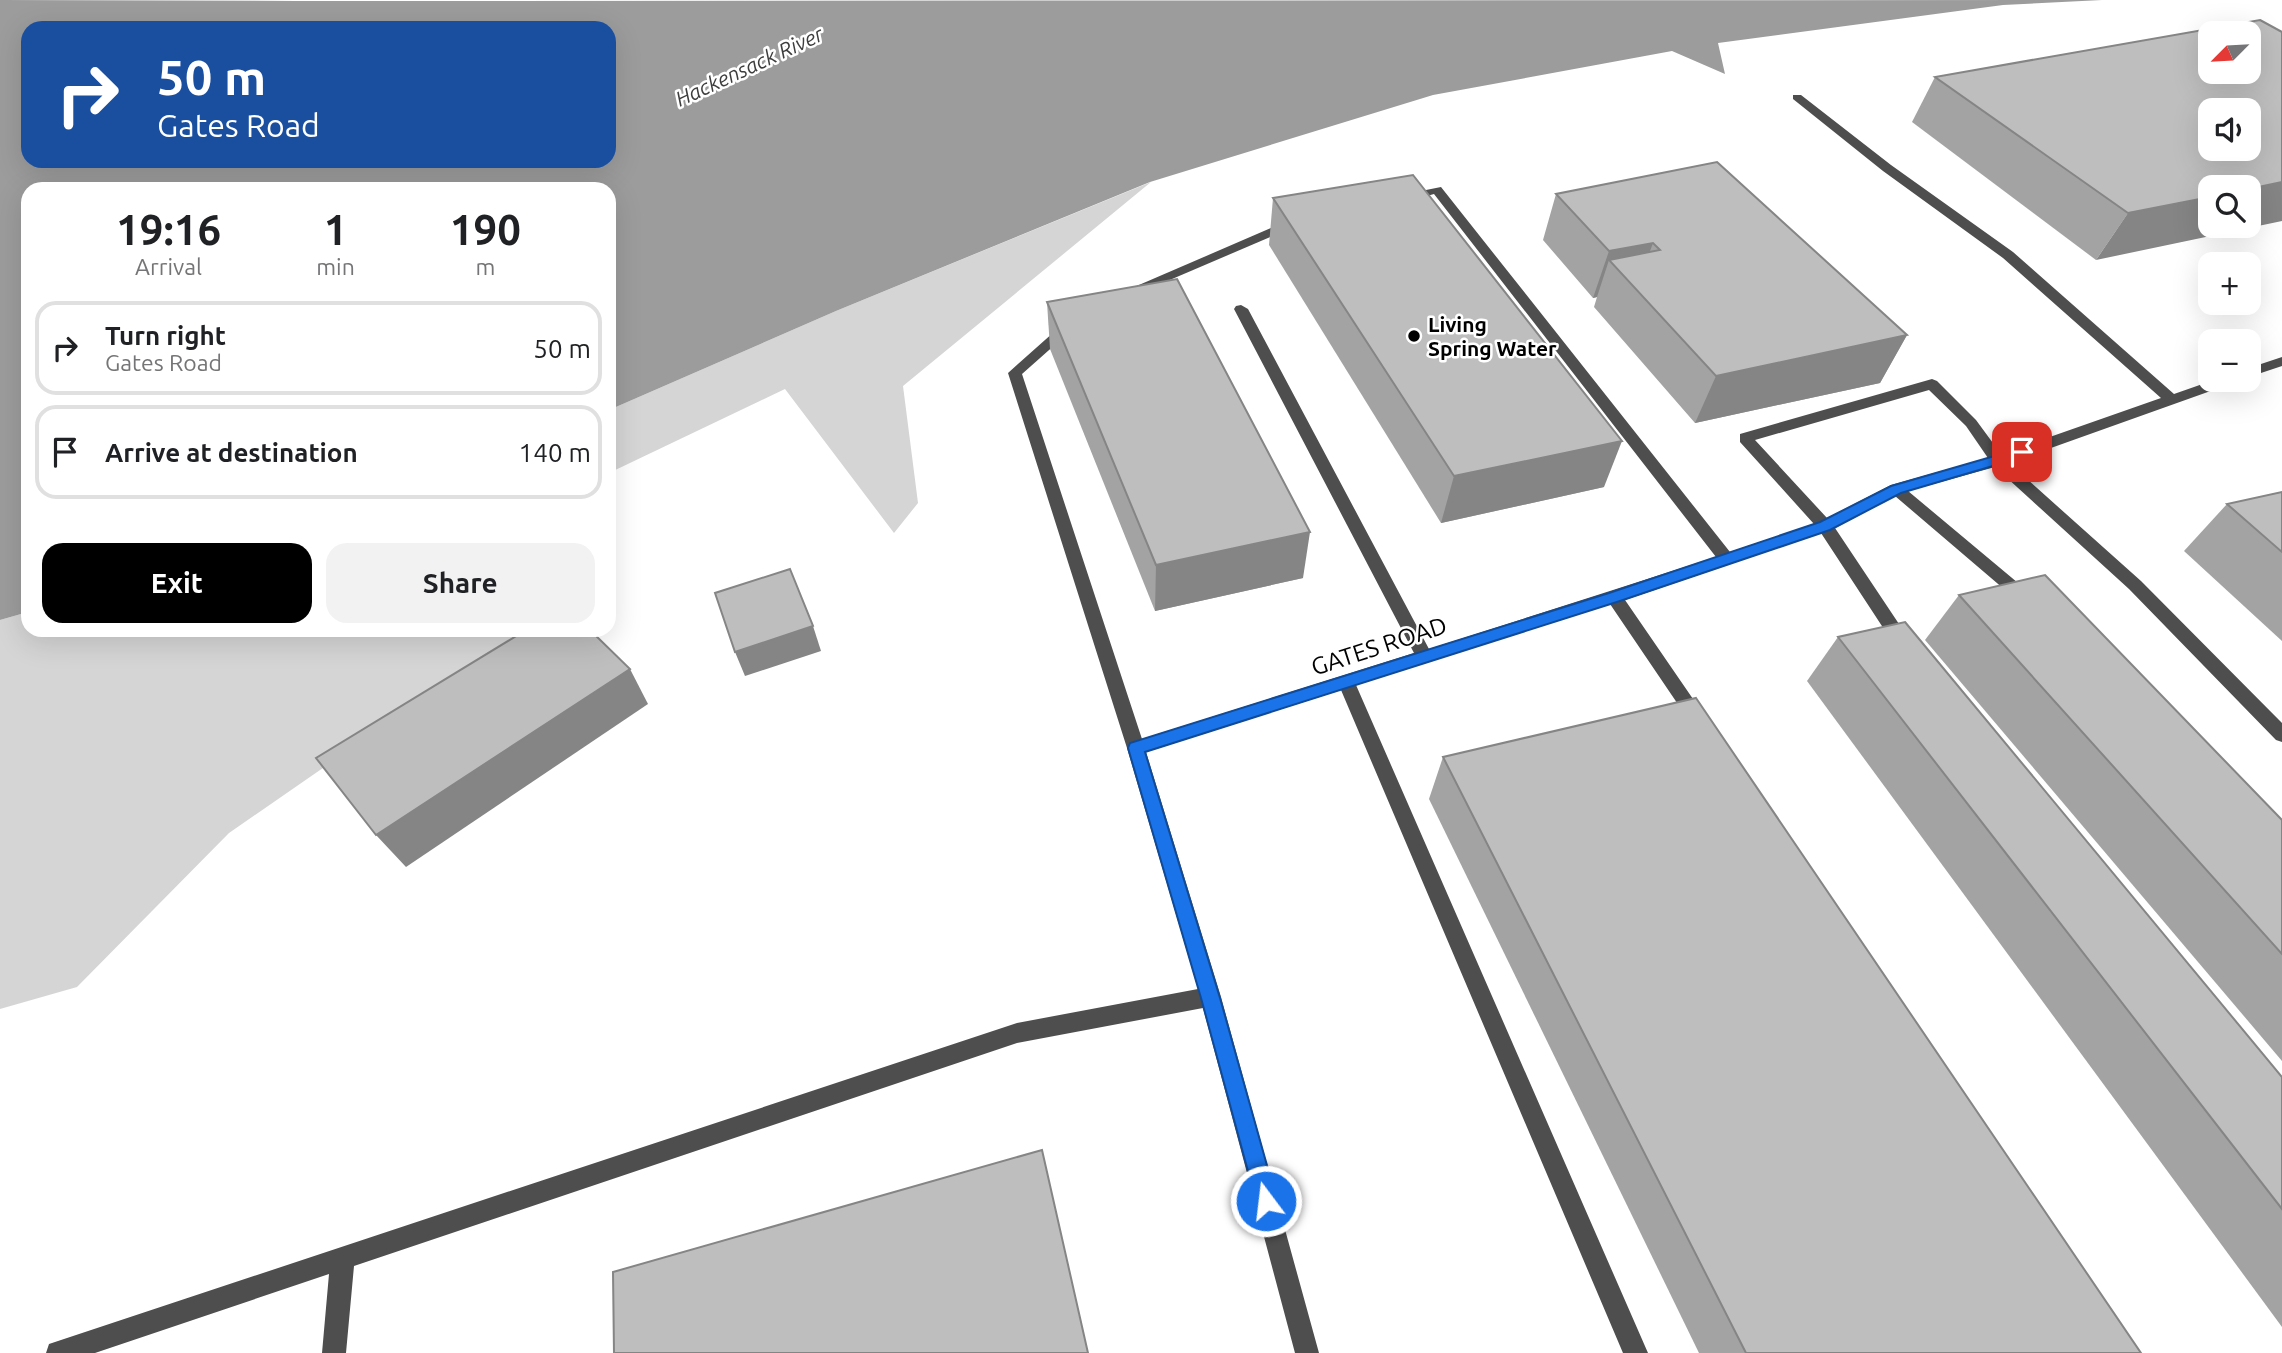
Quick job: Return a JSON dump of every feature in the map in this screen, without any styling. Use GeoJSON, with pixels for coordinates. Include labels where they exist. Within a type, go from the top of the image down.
{"type":"FeatureCollection","features":[{"type":"Feature","properties":{"kind":"street"},"geometry":{"type":"LineString","coordinates":[[1797,97],[1887,168],[2008,255],[2172,400]]}},
{"type":"Feature","properties":{"kind":"street"},"geometry":{"type":"LineString","coordinates":[[1385,202],[1437,190],[1726,558]]}},
{"type":"Feature","properties":{"kind":"street"},"geometry":{"type":"LineString","coordinates":[[1112,299],[1280,226],[1307,220]]}},
{"type":"Feature","properties":{"kind":"street"},"geometry":{"type":"LineString","coordinates":[[1241,309],[1425,657]]}},
{"type":"Feature","properties":{"kind":"street"},"geometry":{"type":"LineString","coordinates":[[1077,319],[1015,373],[1136,748],[1211,998],[1307,1353]]}},
{"type":"Feature","properties":{"kind":"street"},"geometry":{"type":"LineString","coordinates":[[2261,369],[2282,361]]}},
{"type":"Feature","properties":{"kind":"street"},"geometry":{"type":"LineString","coordinates":[[1914,658],[1825,526],[1745,438],[1933,384],[1971,423],[1998,461],[2135,585],[2282,735]]}},
{"type":"Feature","properties":{"kind":"street","name":"GATES ROAD"},"geometry":{"type":"LineString","coordinates":[[1136,748],[1614,597],[1825,526],[1896,489],[1998,461],[2198,391]]}},
{"type":"Feature","properties":{"kind":"street"},"geometry":{"type":"LineString","coordinates":[[1896,489],[2034,605]]}},
{"type":"Feature","properties":{"kind":"street"},"geometry":{"type":"LineString","coordinates":[[1614,597],[1708,734]]}},
{"type":"Feature","properties":{"kind":"street"},"geometry":{"type":"LineString","coordinates":[[1346,682],[1636,1353]]}},
{"type":"Feature","properties":{"kind":"street"},"geometry":{"type":"LineString","coordinates":[[58,1353],[101,1346],[343,1258],[1017,1033],[1211,998]]}},
{"type":"Feature","properties":{"kind":"street"},"geometry":{"type":"LineString","coordinates":[[334,1353],[343,1258]]}},
{"type":"Feature","properties":{"kind":"shaded area"},"geometry":{"type":"Polygon","coordinates":[[[1151,182],[903,386],[918,503],[894,533],[785,389],[616,470],[616,407],[836,311],[1151,182]]]}},
{"type":"Feature","properties":{"kind":"shaded area"},"geometry":{"type":"Polygon","coordinates":[[[21,614],[21,637],[512,637],[229,833],[77,987],[0,1009],[0,620],[21,614]]]}},
{"type":"Feature","properties":{"kind":"water","name":"Hackensack River"},"geometry":{"type":"Polygon","coordinates":[[[0,0],[2102,0],[2003,5],[1718,43],[1725,74],[1672,51],[1433,95],[1150,182],[836,311],[616,407],[616,182],[21,182],[21,614],[0,620],[0,0]]]}},
{"type":"Feature","properties":{"kind":"building"},"geometry":{"type":"Polygon","coordinates":[[[2260,20],[2282,32],[2282,182],[2261,186],[2261,175],[2198,175],[2198,199],[2128,213],[1935,77],[2198,31],[2198,84],[2261,84],[2261,21],[2254,21],[2260,20]]]}},
{"type":"Feature","properties":{"kind":"building"},"geometry":{"type":"Polygon","coordinates":[[[1717,162],[1907,335],[1716,376],[1609,260],[1660,250],[1653,243],[1609,251],[1556,194],[1717,162]]]}},
{"type":"Feature","properties":{"kind":"building"},"geometry":{"type":"Polygon","coordinates":[[[1413,175],[1622,441],[1454,476],[1273,198],[1413,175]]]}},
{"type":"Feature","properties":{"kind":"building"},"geometry":{"type":"Polygon","coordinates":[[[1177,279],[1310,532],[1156,565],[1047,302],[1177,279]]]}},
{"type":"Feature","properties":{"kind":"building"},"geometry":{"type":"Polygon","coordinates":[[[2282,492],[2282,552],[2227,504],[2282,492]]]}},
{"type":"Feature","properties":{"kind":"building"},"geometry":{"type":"Polygon","coordinates":[[[790,569],[813,626],[735,652],[715,593],[790,569]]]}},
{"type":"Feature","properties":{"kind":"building"},"geometry":{"type":"Polygon","coordinates":[[[2045,575],[2282,820],[2282,954],[1959,595],[2045,575]]]}},
{"type":"Feature","properties":{"kind":"building"},"geometry":{"type":"Polygon","coordinates":[[[1905,622],[2282,1077],[2282,1209],[1838,637],[1905,622]]]}},
{"type":"Feature","properties":{"kind":"building"},"geometry":{"type":"Polygon","coordinates":[[[515,637],[597,637],[630,669],[376,835],[316,758],[515,637]]]}},
{"type":"Feature","properties":{"kind":"building"},"geometry":{"type":"Polygon","coordinates":[[[1696,698],[2141,1353],[1746,1353],[1443,757],[1696,698]]]}},
{"type":"Feature","properties":{"kind":"building"},"geometry":{"type":"Polygon","coordinates":[[[1042,1150],[1088,1353],[614,1353],[613,1272],[1042,1150]]]}},
{"type":"Feature","properties":{"kind":"place","name":"Living Spring Water"},"geometry":{"type":"Point","coordinates":[1414,336]}},
{"type":"Feature","properties":{"kind":"route"},"geometry":{"type":"LineString","coordinates":[[1266,1201],[1211,998],[1136,748],[1614,597],[1825,526],[1896,489],[2022,452]]}}]}
